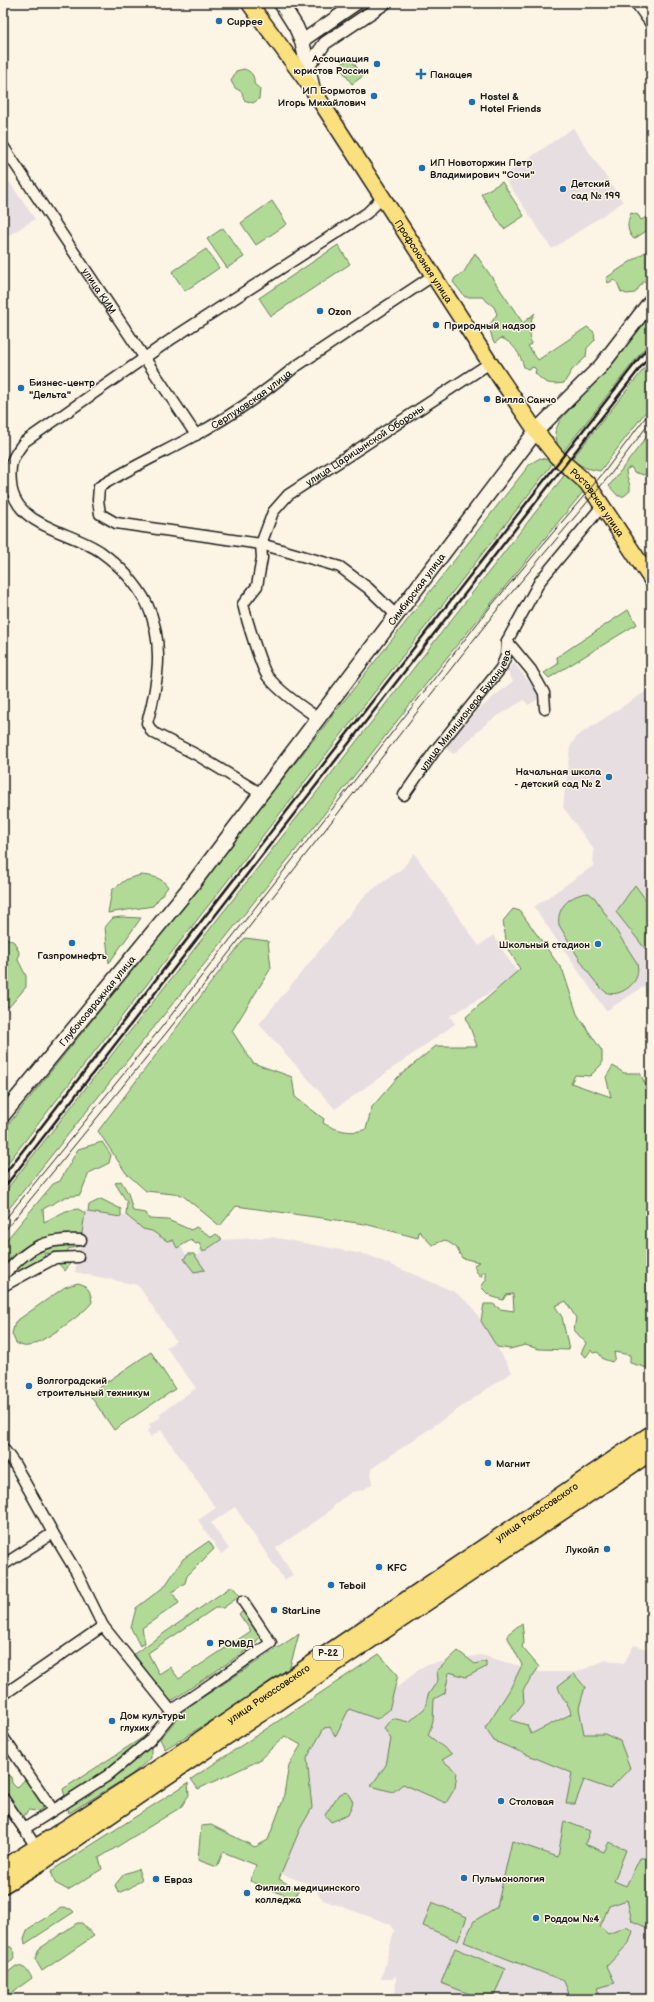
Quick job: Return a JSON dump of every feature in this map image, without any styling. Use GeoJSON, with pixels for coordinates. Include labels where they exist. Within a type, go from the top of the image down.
{"type":"FeatureCollection","features":[{"type":"Feature","properties":{"kind":"highway","name":"улица Рокоссовского"},"geometry":{"type":"LineString","coordinates":[[3,1885],[41,1853],[154,1771],[651,1434]]}},
{"type":"Feature","properties":{"kind":"highway","name":"улица Рокоссовского"},"geometry":{"type":"LineString","coordinates":[[3,1869],[41,1853],[164,1778],[651,1452]]}},
{"type":"Feature","properties":{"kind":"main road","name":"Профсоюзная улица"},"geometry":{"type":"LineString","coordinates":[[249,3],[313,90],[490,363],[536,431]]}},
{"type":"Feature","properties":{"kind":"main road","name":"Профсоюзная улица"},"geometry":{"type":"LineString","coordinates":[[280,3],[296,27],[302,41],[313,90]]}},
{"type":"Feature","properties":{"kind":"main road","name":"Симбирская улица"},"geometry":{"type":"LineString","coordinates":[[191,886],[260,793],[536,431],[601,366],[651,301]]}},
{"type":"Feature","properties":{"kind":"main road","name":"Ростовская улица"},"geometry":{"type":"LineString","coordinates":[[536,431],[556,456],[587,483],[651,579]]}},
{"type":"Feature","properties":{"kind":"main road","name":"Глубокоовражная улица"},"geometry":{"type":"LineString","coordinates":[[3,1115],[191,886]]}},
{"type":"Feature","properties":{"kind":"street"},"geometry":{"type":"LineString","coordinates":[[302,41],[357,3]]}},
{"type":"Feature","properties":{"kind":"street"},"geometry":{"type":"LineString","coordinates":[[308,67],[325,43],[385,3]]}},
{"type":"Feature","properties":{"kind":"street"},"geometry":{"type":"LineString","coordinates":[[636,3],[651,24]]}},
{"type":"Feature","properties":{"kind":"street","name":"улица КИМ"},"geometry":{"type":"LineString","coordinates":[[3,146],[196,435]]}},
{"type":"Feature","properties":{"kind":"street"},"geometry":{"type":"LineString","coordinates":[[260,793],[197,755],[152,732],[147,723],[158,673],[158,649],[147,605],[125,574],[100,551],[72,537],[49,529],[21,509],[12,493],[10,472],[13,456],[24,442],[144,358],[367,213],[383,197]]}},
{"type":"Feature","properties":{"kind":"street","name":"Серпуховская улица"},"geometry":{"type":"LineString","coordinates":[[261,544],[116,523],[100,514],[98,500],[99,487],[148,459],[196,435],[434,275]]}},
{"type":"Feature","properties":{"kind":"street","name":"улица Царицынской Обороны"},"geometry":{"type":"LineString","coordinates":[[261,544],[273,512],[288,495],[490,363]]}},
{"type":"Feature","properties":{"kind":"street","name":"улица Милиционера Буханцева"},"geometry":{"type":"LineString","coordinates":[[404,795],[434,752],[501,668],[506,656],[507,641],[540,581],[602,506]]}},
{"type":"Feature","properties":{"kind":"street"},"geometry":{"type":"LineString","coordinates":[[318,718],[294,701],[268,676],[245,615],[243,604],[257,586],[260,573],[262,558],[261,544],[340,567],[368,588],[396,615]]}},
{"type":"Feature","properties":{"kind":"street"},"geometry":{"type":"LineString","coordinates":[[507,641],[531,670],[544,693],[545,709]]}},
{"type":"Feature","properties":{"kind":"street"},"geometry":{"type":"LineString","coordinates":[[3,1275],[30,1250],[49,1240],[81,1240]]}},
{"type":"Feature","properties":{"kind":"street"},"geometry":{"type":"LineString","coordinates":[[3,1286],[55,1258],[78,1257]]}},
{"type":"Feature","properties":{"kind":"street"},"geometry":{"type":"LineString","coordinates":[[3,1448],[14,1463],[77,1573],[103,1626],[172,1712]]}},
{"type":"Feature","properties":{"kind":"street"},"geometry":{"type":"LineString","coordinates":[[3,1565],[53,1533]]}},
{"type":"Feature","properties":{"kind":"street"},"geometry":{"type":"LineString","coordinates":[[24,1829],[107,1776],[149,1741],[172,1712],[271,1643],[243,1601]]}},
{"type":"Feature","properties":{"kind":"street"},"geometry":{"type":"LineString","coordinates":[[3,1694],[103,1626]]}},
{"type":"Feature","properties":{"kind":"street"},"geometry":{"type":"LineString","coordinates":[[3,1737],[53,1810]]}},
{"type":"Feature","properties":{"kind":"street"},"geometry":{"type":"LineString","coordinates":[[3,1798],[41,1853]]}},
{"type":"Feature","properties":{"kind":"shaded area","name":"Детский сад № 199"},"geometry":{"type":"Polygon","coordinates":[[[573,128],[623,202],[552,249],[503,176],[573,128]]]}},
{"type":"Feature","properties":{"kind":"shaded area"},"geometry":{"type":"Polygon","coordinates":[[[3,173],[35,219],[3,239],[3,173]]]}},
{"type":"Feature","properties":{"kind":"shaded area"},"geometry":{"type":"Polygon","coordinates":[[[514,663],[538,693],[537,700],[528,705],[524,700],[488,722],[454,754],[446,749],[453,737],[479,709],[513,681],[507,671],[514,663]]]}},
{"type":"Feature","properties":{"kind":"shaded area"},"geometry":{"type":"Polygon","coordinates":[[[651,688],[651,982],[606,1011],[534,907],[593,866],[594,850],[563,807],[570,747],[577,736],[651,688]]]}},
{"type":"Feature","properties":{"kind":"shaded area"},"geometry":{"type":"Polygon","coordinates":[[[414,853],[479,946],[493,935],[517,972],[503,985],[450,1016],[455,1024],[335,1109],[259,1024],[366,894],[403,868],[414,853]]]}},
{"type":"Feature","properties":{"kind":"shaded area"},"geometry":{"type":"Polygon","coordinates":[[[86,1210],[126,1215],[137,1224],[174,1235],[188,1258],[201,1254],[198,1250],[201,1247],[203,1252],[220,1240],[272,1237],[368,1255],[455,1292],[472,1306],[512,1372],[371,1469],[372,1484],[363,1490],[352,1492],[339,1501],[325,1515],[276,1548],[293,1575],[284,1580],[235,1507],[211,1523],[229,1549],[221,1554],[198,1520],[216,1508],[161,1430],[151,1437],[147,1431],[151,1428],[149,1424],[161,1417],[159,1414],[196,1388],[166,1347],[176,1341],[137,1285],[75,1272],[86,1210]]]}},
{"type":"Feature","properties":{"kind":"shaded area"},"geometry":{"type":"Polygon","coordinates":[[[634,1645],[651,1650],[651,1999],[395,1999],[396,1977],[394,1976],[393,1979],[381,1979],[394,1931],[390,1924],[323,1900],[311,1885],[266,1868],[300,1758],[309,1715],[349,1708],[386,1696],[425,1665],[481,1655],[541,1672],[577,1672],[606,1660],[624,1663],[634,1645]]]}},
{"type":"Feature","properties":{"kind":"green space"},"geometry":{"type":"Polygon","coordinates":[[[350,58],[363,76],[352,84],[339,66],[350,58]]]}},
{"type":"Feature","properties":{"kind":"green space"},"geometry":{"type":"Polygon","coordinates":[[[244,69],[252,74],[254,84],[260,89],[259,99],[253,103],[244,100],[242,92],[235,88],[231,81],[236,71],[244,69]]]}},
{"type":"Feature","properties":{"kind":"green space"},"geometry":{"type":"Polygon","coordinates":[[[502,182],[524,216],[504,229],[481,194],[502,182]]]}},
{"type":"Feature","properties":{"kind":"green space"},"geometry":{"type":"Polygon","coordinates":[[[272,201],[287,224],[256,245],[241,223],[272,201]]]}},
{"type":"Feature","properties":{"kind":"green space"},"geometry":{"type":"Polygon","coordinates":[[[631,213],[638,215],[641,220],[651,215],[651,228],[634,239],[628,230],[631,213]]]}},
{"type":"Feature","properties":{"kind":"green space"},"geometry":{"type":"Polygon","coordinates":[[[223,228],[244,257],[227,268],[207,239],[223,228]]]}},
{"type":"Feature","properties":{"kind":"green space"},"geometry":{"type":"Polygon","coordinates":[[[338,245],[350,264],[271,316],[259,298],[338,245]]]}},
{"type":"Feature","properties":{"kind":"green space"},"geometry":{"type":"Polygon","coordinates":[[[651,248],[651,279],[643,282],[635,293],[627,294],[621,292],[617,282],[614,280],[608,283],[606,278],[651,248]]]}},
{"type":"Feature","properties":{"kind":"green space"},"geometry":{"type":"Polygon","coordinates":[[[206,249],[219,268],[185,291],[172,272],[206,249]]]}},
{"type":"Feature","properties":{"kind":"green space"},"geometry":{"type":"Polygon","coordinates":[[[475,253],[523,323],[535,313],[531,320],[533,329],[530,333],[531,344],[528,346],[538,360],[587,327],[594,332],[595,340],[587,348],[586,357],[572,370],[564,383],[551,384],[545,382],[535,373],[536,370],[534,367],[528,369],[524,367],[521,358],[510,343],[501,338],[495,343],[493,341],[489,326],[497,314],[494,307],[482,297],[465,297],[453,282],[455,278],[464,272],[475,253]]]}},
{"type":"Feature","properties":{"kind":"green space"},"geometry":{"type":"Polygon","coordinates":[[[651,314],[651,340],[562,453],[558,448],[555,432],[560,420],[602,374],[651,314]]]}},
{"type":"Feature","properties":{"kind":"green space"},"geometry":{"type":"Polygon","coordinates":[[[651,360],[651,405],[600,471],[586,468],[571,460],[651,360]]]}},
{"type":"Feature","properties":{"kind":"green space"},"geometry":{"type":"Polygon","coordinates":[[[651,431],[651,440],[649,440],[646,445],[651,455],[651,471],[644,475],[634,472],[631,467],[626,470],[630,491],[624,496],[618,496],[609,486],[651,431]]]}},
{"type":"Feature","properties":{"kind":"green space"},"geometry":{"type":"Polygon","coordinates":[[[540,458],[553,461],[550,467],[3,1169],[3,1131],[146,953],[530,464],[540,458]]]}},
{"type":"Feature","properties":{"kind":"green space"},"geometry":{"type":"Polygon","coordinates":[[[566,473],[579,483],[583,492],[448,656],[310,832],[3,1216],[3,1194],[566,473]]]}},
{"type":"Feature","properties":{"kind":"green space"},"geometry":{"type":"Polygon","coordinates":[[[628,610],[637,624],[549,678],[544,673],[558,664],[557,657],[628,610]]]}},
{"type":"Feature","properties":{"kind":"green space"},"geometry":{"type":"Polygon","coordinates":[[[141,875],[159,879],[168,887],[153,906],[108,913],[112,890],[127,879],[141,875]]]}},
{"type":"Feature","properties":{"kind":"green space"},"geometry":{"type":"Polygon","coordinates":[[[635,885],[651,907],[650,955],[616,912],[635,885]]]}},
{"type":"Feature","properties":{"kind":"green space","name":"Школьный стадион"},"geometry":{"type":"Polygon","coordinates":[[[589,893],[595,898],[637,963],[638,970],[636,979],[629,987],[619,993],[608,993],[602,989],[589,973],[559,925],[562,907],[576,896],[589,893]]]}},
{"type":"Feature","properties":{"kind":"green space"},"geometry":{"type":"Polygon","coordinates":[[[513,909],[520,911],[563,971],[577,1014],[602,1051],[602,1064],[590,1076],[575,1075],[571,1083],[611,1097],[606,1077],[613,1066],[624,1073],[640,1073],[648,1090],[651,1092],[651,1369],[630,1363],[630,1355],[614,1352],[615,1358],[612,1362],[603,1359],[598,1352],[593,1353],[591,1350],[586,1357],[581,1353],[586,1343],[574,1330],[576,1318],[566,1301],[555,1306],[562,1317],[569,1350],[539,1349],[525,1345],[510,1349],[497,1347],[481,1321],[484,1304],[493,1304],[500,1309],[514,1311],[513,1294],[506,1295],[503,1300],[490,1296],[481,1287],[486,1280],[486,1272],[482,1273],[481,1277],[476,1271],[474,1265],[479,1262],[462,1258],[456,1247],[445,1240],[432,1245],[419,1231],[418,1238],[365,1224],[236,1206],[220,1226],[182,1195],[146,1191],[126,1173],[98,1131],[245,938],[268,941],[271,968],[232,1031],[253,1063],[292,1077],[295,1097],[324,1119],[323,1123],[333,1128],[349,1132],[366,1129],[372,1107],[398,1077],[436,1046],[477,1046],[466,1017],[520,969],[507,946],[503,921],[513,909]]]}},
{"type":"Feature","properties":{"kind":"green space"},"geometry":{"type":"Polygon","coordinates":[[[113,918],[141,918],[109,963],[105,927],[113,918]]]}},
{"type":"Feature","properties":{"kind":"green space"},"geometry":{"type":"Polygon","coordinates":[[[3,936],[14,942],[19,952],[18,960],[26,976],[26,987],[9,1007],[3,1005],[3,936]]]}},
{"type":"Feature","properties":{"kind":"green space"},"geometry":{"type":"Polygon","coordinates":[[[102,1142],[111,1155],[109,1163],[89,1173],[80,1195],[65,1197],[43,1209],[44,1222],[66,1211],[78,1209],[85,1213],[80,1246],[68,1249],[66,1260],[71,1262],[65,1271],[58,1263],[61,1255],[45,1253],[44,1258],[3,1283],[4,1277],[28,1260],[21,1250],[15,1253],[3,1267],[3,1244],[53,1184],[60,1181],[78,1149],[102,1142]]]}},
{"type":"Feature","properties":{"kind":"green space"},"geometry":{"type":"Polygon","coordinates":[[[121,1181],[128,1193],[133,1211],[146,1213],[149,1219],[168,1220],[191,1230],[196,1227],[212,1237],[216,1234],[222,1239],[203,1252],[199,1243],[196,1244],[191,1240],[177,1248],[173,1240],[167,1241],[152,1231],[143,1229],[126,1215],[127,1202],[115,1183],[121,1181]]]}},
{"type":"Feature","properties":{"kind":"green space"},"geometry":{"type":"Polygon","coordinates":[[[101,1199],[121,1209],[121,1217],[88,1212],[89,1205],[101,1199]]]}},
{"type":"Feature","properties":{"kind":"green space"},"geometry":{"type":"Polygon","coordinates":[[[188,1254],[194,1254],[205,1270],[194,1272],[184,1259],[188,1254]]]}},
{"type":"Feature","properties":{"kind":"green space"},"geometry":{"type":"Polygon","coordinates":[[[78,1283],[87,1288],[90,1293],[92,1302],[88,1307],[52,1334],[34,1344],[22,1346],[16,1343],[12,1334],[15,1322],[65,1287],[78,1283]]]}},
{"type":"Feature","properties":{"kind":"green space"},"geometry":{"type":"Polygon","coordinates":[[[151,1352],[175,1389],[114,1430],[89,1394],[151,1352]]]}},
{"type":"Feature","properties":{"kind":"green space"},"geometry":{"type":"Polygon","coordinates":[[[209,1541],[214,1549],[187,1576],[185,1583],[172,1592],[179,1603],[142,1628],[145,1643],[140,1646],[131,1628],[136,1608],[165,1586],[183,1559],[209,1541]]]}},
{"type":"Feature","properties":{"kind":"green space"},"geometry":{"type":"Polygon","coordinates":[[[232,1586],[240,1596],[223,1608],[215,1608],[148,1653],[159,1674],[170,1667],[179,1679],[251,1631],[239,1614],[247,1609],[262,1634],[253,1646],[170,1702],[134,1654],[232,1586]]]}},
{"type":"Feature","properties":{"kind":"green space"},"geometry":{"type":"Polygon","coordinates":[[[522,1623],[524,1641],[522,1647],[539,1667],[523,1690],[524,1702],[510,1720],[527,1725],[531,1734],[571,1714],[558,1686],[574,1674],[585,1687],[579,1708],[584,1734],[605,1734],[620,1741],[630,1768],[610,1789],[584,1780],[575,1804],[566,1804],[572,1773],[494,1741],[485,1728],[509,1691],[522,1665],[508,1638],[508,1634],[522,1623]]]}},
{"type":"Feature","properties":{"kind":"green space"},"geometry":{"type":"Polygon","coordinates":[[[299,1634],[288,1674],[165,1749],[160,1739],[185,1709],[299,1634]]]}},
{"type":"Feature","properties":{"kind":"green space"},"geometry":{"type":"Polygon","coordinates":[[[458,1651],[475,1664],[486,1661],[486,1667],[466,1677],[449,1672],[445,1693],[434,1699],[433,1722],[428,1735],[452,1754],[442,1760],[457,1772],[455,1788],[446,1803],[403,1784],[393,1792],[371,1786],[386,1765],[391,1739],[384,1728],[392,1718],[409,1722],[425,1708],[428,1695],[438,1680],[437,1671],[458,1651]]]}},
{"type":"Feature","properties":{"kind":"green space"},"geometry":{"type":"Polygon","coordinates":[[[379,1654],[398,1675],[389,1710],[377,1719],[349,1709],[335,1737],[330,1727],[324,1728],[307,1758],[312,1808],[300,1829],[279,1879],[298,1890],[294,1899],[250,1881],[256,1865],[223,1852],[217,1867],[198,1860],[201,1826],[211,1825],[255,1847],[268,1840],[283,1800],[289,1765],[301,1745],[285,1736],[258,1761],[198,1789],[191,1779],[379,1654]]]}},
{"type":"Feature","properties":{"kind":"green space"},"geometry":{"type":"Polygon","coordinates":[[[151,1732],[151,1758],[131,1775],[69,1813],[63,1789],[151,1732]]]}},
{"type":"Feature","properties":{"kind":"green space"},"geometry":{"type":"Polygon","coordinates":[[[3,1773],[11,1777],[12,1783],[17,1788],[28,1776],[45,1801],[42,1809],[38,1811],[28,1810],[25,1815],[15,1819],[5,1811],[3,1812],[3,1773]]]}},
{"type":"Feature","properties":{"kind":"green space"},"geometry":{"type":"Polygon","coordinates":[[[188,1783],[189,1795],[181,1807],[99,1858],[102,1869],[68,1890],[55,1883],[51,1871],[188,1783]]]}},
{"type":"Feature","properties":{"kind":"green space"},"geometry":{"type":"Polygon","coordinates":[[[347,1792],[353,1802],[348,1815],[331,1822],[325,1815],[339,1794],[347,1792]]]}},
{"type":"Feature","properties":{"kind":"green space"},"geometry":{"type":"Polygon","coordinates":[[[564,1821],[590,1831],[585,1844],[604,1852],[609,1842],[626,1850],[614,1881],[626,1886],[640,1858],[651,1858],[648,1868],[651,1870],[650,1929],[632,1921],[627,1900],[609,1906],[600,1927],[608,1934],[626,1927],[633,1931],[629,1943],[607,1966],[615,1983],[597,1988],[601,1999],[571,1999],[564,1981],[464,1942],[474,1921],[497,1907],[512,1841],[558,1857],[564,1821]]]}},
{"type":"Feature","properties":{"kind":"green space"},"geometry":{"type":"Polygon","coordinates":[[[138,1869],[142,1879],[130,1888],[118,1893],[115,1885],[124,1874],[138,1869]]]}},
{"type":"Feature","properties":{"kind":"green space"},"geometry":{"type":"Polygon","coordinates":[[[432,1902],[467,1917],[458,1941],[423,1926],[432,1902]]]}},
{"type":"Feature","properties":{"kind":"green space"},"geometry":{"type":"Polygon","coordinates":[[[61,1908],[71,1909],[74,1912],[25,1944],[24,1939],[28,1929],[61,1908]]]}},
{"type":"Feature","properties":{"kind":"green space"},"geometry":{"type":"Polygon","coordinates":[[[77,1923],[82,1923],[94,1936],[42,1971],[35,1959],[39,1949],[77,1923]]]}},
{"type":"Feature","properties":{"kind":"green space"},"geometry":{"type":"Polygon","coordinates":[[[3,1946],[11,1947],[15,1953],[13,1960],[3,1967],[3,1946]]]}},
{"type":"Feature","properties":{"kind":"green space"},"geometry":{"type":"Polygon","coordinates":[[[455,1948],[505,1969],[493,1999],[483,1999],[441,1983],[455,1948]]]}},
{"type":"Feature","properties":{"kind":"green space"},"geometry":{"type":"Polygon","coordinates":[[[16,1966],[26,1969],[32,1978],[7,1996],[3,1991],[3,1976],[16,1966]]]}},
{"type":"Feature","properties":{"kind":"tram line"},"geometry":{"type":"LineString","coordinates":[[3,1222],[161,1028],[491,606],[605,471],[651,410]]}},
{"type":"Feature","properties":{"kind":"tram line"},"geometry":{"type":"LineString","coordinates":[[3,1233],[167,1032],[497,610],[610,475],[651,421]]}},
{"type":"Feature","properties":{"kind":"railway"},"geometry":{"type":"LineString","coordinates":[[3,1176],[651,343]]}},
{"type":"Feature","properties":{"kind":"railway"},"geometry":{"type":"LineString","coordinates":[[3,1189],[651,354]]}},
{"type":"Feature","properties":{"kind":"place","name":"Cuppee"},"geometry":{"type":"Point","coordinates":[219,21]}},
{"type":"Feature","properties":{"kind":"place","name":"Ассоциация юристов России"},"geometry":{"type":"Point","coordinates":[377,64]}},
{"type":"Feature","properties":{"kind":"place","name":"Панацея"},"geometry":{"type":"Point","coordinates":[421,74]}},
{"type":"Feature","properties":{"kind":"place","name":"ИП Бормотов Игорь Михайлович"},"geometry":{"type":"Point","coordinates":[374,96]}},
{"type":"Feature","properties":{"kind":"place","name":"Hostel & Hotel Friends"},"geometry":{"type":"Point","coordinates":[472,102]}},
{"type":"Feature","properties":{"kind":"place","name":"ИП Новоторжин Петр Владимирович \"Сочи\""},"geometry":{"type":"Point","coordinates":[422,168]}},
{"type":"Feature","properties":{"kind":"place","name":"Детский сад № 199"},"geometry":{"type":"Point","coordinates":[563,189]}},
{"type":"Feature","properties":{"kind":"place","name":"Ozon"},"geometry":{"type":"Point","coordinates":[320,311]}},
{"type":"Feature","properties":{"kind":"place","name":"Природный надзор"},"geometry":{"type":"Point","coordinates":[436,325]}},
{"type":"Feature","properties":{"kind":"place","name":"Бизнес-центр \"Дельта\""},"geometry":{"type":"Point","coordinates":[21,388]}},
{"type":"Feature","properties":{"kind":"place","name":"Вилла Санчо"},"geometry":{"type":"Point","coordinates":[487,399]}},
{"type":"Feature","properties":{"kind":"place","name":"Начальная школа - детский сад № 2"},"geometry":{"type":"Point","coordinates":[609,777]}},
{"type":"Feature","properties":{"kind":"place","name":"Газпромнефть"},"geometry":{"type":"Point","coordinates":[72,943]}},
{"type":"Feature","properties":{"kind":"place","name":"Школьный стадион"},"geometry":{"type":"Point","coordinates":[598,944]}},
{"type":"Feature","properties":{"kind":"place","name":"Волгоградский строительный техникум"},"geometry":{"type":"Point","coordinates":[29,1386]}},
{"type":"Feature","properties":{"kind":"place","name":"Магнит"},"geometry":{"type":"Point","coordinates":[488,1463]}},
{"type":"Feature","properties":{"kind":"place","name":"Лукойл"},"geometry":{"type":"Point","coordinates":[607,1549]}},
{"type":"Feature","properties":{"kind":"place","name":"KFC"},"geometry":{"type":"Point","coordinates":[379,1567]}},
{"type":"Feature","properties":{"kind":"place","name":"Teboil"},"geometry":{"type":"Point","coordinates":[331,1585]}},
{"type":"Feature","properties":{"kind":"place","name":"StarLine"},"geometry":{"type":"Point","coordinates":[274,1610]}},
{"type":"Feature","properties":{"kind":"place","name":"РОМВД"},"geometry":{"type":"Point","coordinates":[210,1643]}},
{"type":"Feature","properties":{"kind":"place","name":"Дом культуры глухих"},"geometry":{"type":"Point","coordinates":[112,1721]}},
{"type":"Feature","properties":{"kind":"place","name":"Столовая"},"geometry":{"type":"Point","coordinates":[501,1801]}},
{"type":"Feature","properties":{"kind":"place","name":"Пульмонология"},"geometry":{"type":"Point","coordinates":[464,1878]}},
{"type":"Feature","properties":{"kind":"place","name":"Евраз"},"geometry":{"type":"Point","coordinates":[156,1879]}},
{"type":"Feature","properties":{"kind":"place","name":"Филиал медицинского колледжа"},"geometry":{"type":"Point","coordinates":[247,1893]}},
{"type":"Feature","properties":{"kind":"place","name":"Роддом №4"},"geometry":{"type":"Point","coordinates":[536,1918]}}]}
